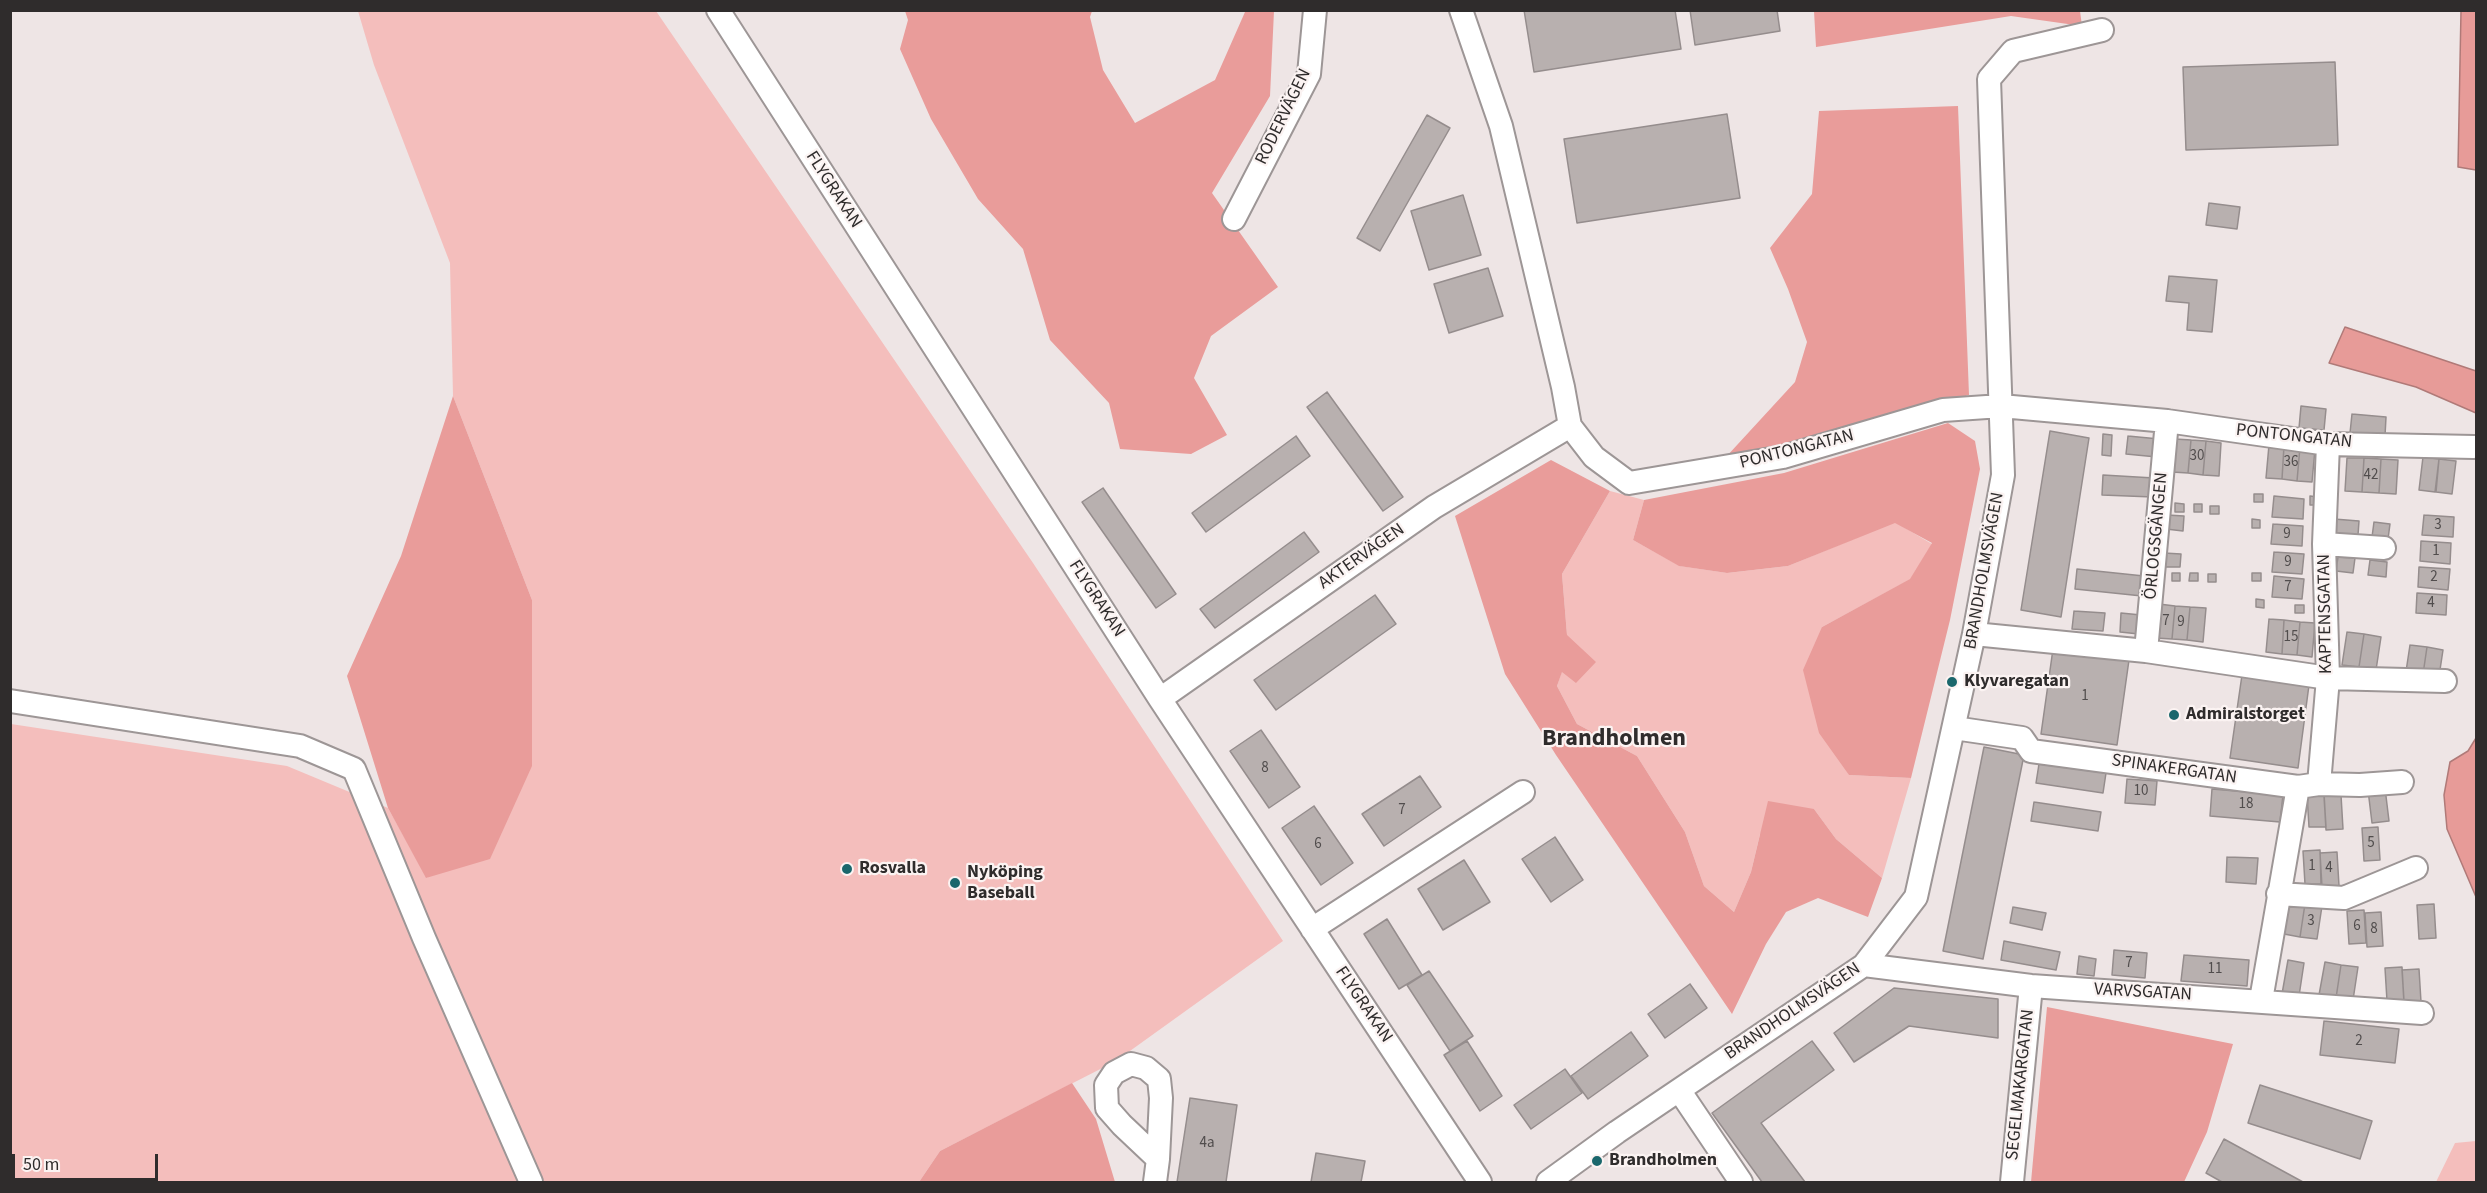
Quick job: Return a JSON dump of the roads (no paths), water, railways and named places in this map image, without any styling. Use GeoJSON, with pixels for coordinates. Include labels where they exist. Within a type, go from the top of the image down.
{"type":"FeatureCollection","features":[{"type":"Feature","properties":{"kind":"street","name":"FLYGRAKAN"},"geometry":{"type":"LineString","coordinates":[[718,10],[1160,699],[1480,1182]]}},
{"type":"Feature","properties":{"kind":"street","name":"RODERVÄGEN"},"geometry":{"type":"LineString","coordinates":[[1234,219],[1309,74],[1315,10]]}},
{"type":"Feature","properties":{"kind":"street","name":"PONTONGATAN"},"geometry":{"type":"LineString","coordinates":[[1461,10],[1501,126],[1563,387],[1570,426],[1593,457],[1629,483],[1782,457],[1943,410],[2001,406],[2167,421],[2328,444],[2474,447]]}},
{"type":"Feature","properties":{"kind":"street","name":"BRANDHOLMSVÄGEN"},"geometry":{"type":"LineString","coordinates":[[1548,1182],[1864,965],[1916,897],[1974,634],[2002,475],[1989,80],[2013,51],[2102,30]]}},
{"type":"Feature","properties":{"kind":"street","name":"ÖRLOGSGÄNGEN"},"geometry":{"type":"LineString","coordinates":[[2146,651],[2167,421]]}},
{"type":"Feature","properties":{"kind":"street","name":"AKTERVÄGEN"},"geometry":{"type":"LineString","coordinates":[[1160,699],[1434,507],[1570,426]]}},
{"type":"Feature","properties":{"kind":"street","name":"KAPTENSGATAN"},"geometry":{"type":"LineString","coordinates":[[2261,1000],[2278,894],[2308,785],[2328,678],[2324,544],[2328,444]]}},
{"type":"Feature","properties":{"kind":"street"},"geometry":{"type":"LineString","coordinates":[[2324,544],[2384,548]]}},
{"type":"Feature","properties":{"kind":"street"},"geometry":{"type":"LineString","coordinates":[[1974,634],[2146,651],[2328,678],[2445,681]]}},
{"type":"Feature","properties":{"kind":"street"},"geometry":{"type":"LineString","coordinates":[[10,701],[300,746],[354,769],[424,938],[531,1182]]}},
{"type":"Feature","properties":{"kind":"street","name":"SPINAKERGATAN"},"geometry":{"type":"LineString","coordinates":[[1954,728],[2022,738],[2031,752],[2308,785],[2402,782]]}},
{"type":"Feature","properties":{"kind":"street"},"geometry":{"type":"LineString","coordinates":[[1312,929],[1522,792]]}},
{"type":"Feature","properties":{"kind":"street"},"geometry":{"type":"LineString","coordinates":[[2278,894],[2344,898],[2416,868]]}},
{"type":"Feature","properties":{"kind":"street","name":"VARVSGATAN"},"geometry":{"type":"LineString","coordinates":[[1864,965],[2031,986],[2261,1000],[2422,1013]]}},
{"type":"Feature","properties":{"kind":"street","name":"SEGELMAKARGATAN"},"geometry":{"type":"LineString","coordinates":[[2012,1182],[2031,986]]}},
{"type":"Feature","properties":{"kind":"street"},"geometry":{"type":"LineString","coordinates":[[1679,1090],[1741,1182]]}},
{"type":"Feature","properties":{"kind":"street"},"geometry":{"type":"LineString","coordinates":[[1155,1182],[1158,1159]]}},
{"type":"Feature","properties":{"kind":"place","name":"Klyvaregatan"},"geometry":{"type":"Point","coordinates":[1952,682]}},
{"type":"Feature","properties":{"kind":"place","name":"Admiralstorget"},"geometry":{"type":"Point","coordinates":[2174,715]}},
{"type":"Feature","properties":{"kind":"place","name":"Rosvalla"},"geometry":{"type":"Point","coordinates":[847,869]}},
{"type":"Feature","properties":{"kind":"place","name":"Nyköping Baseball"},"geometry":{"type":"Point","coordinates":[955,883]}},
{"type":"Feature","properties":{"kind":"place","name":"Brandholmen"},"geometry":{"type":"Point","coordinates":[1597,1161]}},
{"type":"Feature","properties":{"kind":"district","name":"Brandholmen"},"geometry":{"type":"Point","coordinates":[1614,740]}}]}
